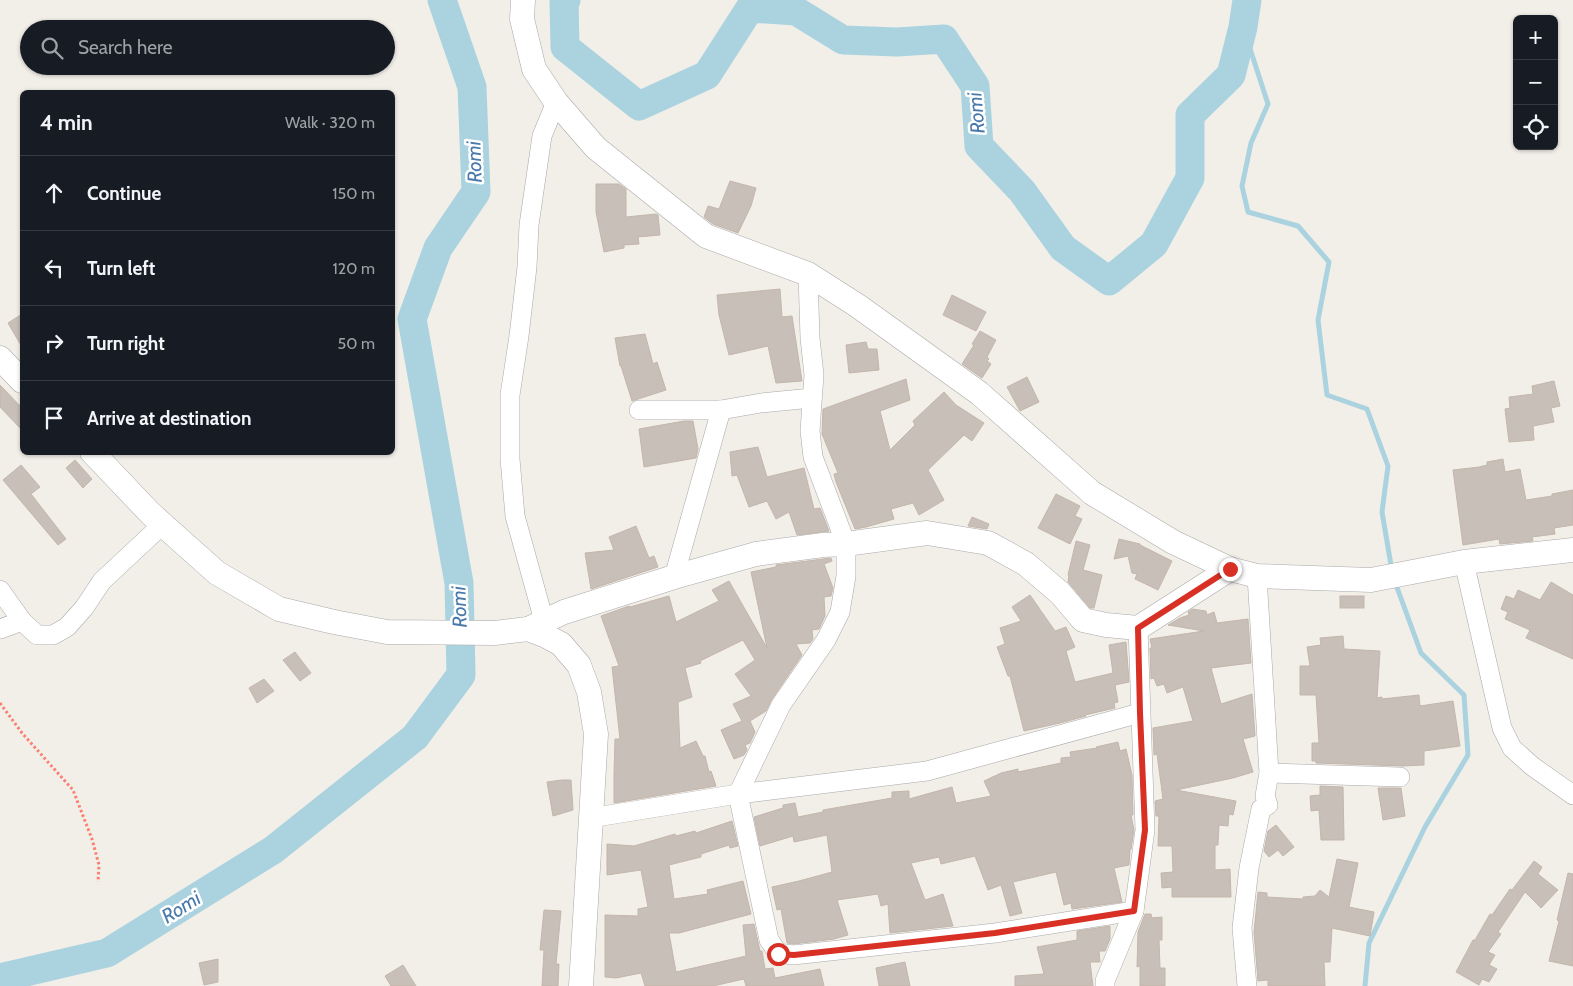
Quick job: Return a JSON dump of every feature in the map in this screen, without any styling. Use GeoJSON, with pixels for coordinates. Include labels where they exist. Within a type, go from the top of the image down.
{"type":"FeatureCollection","features":[{"type":"Feature","properties":{"kind":"street"},"geometry":{"type":"LineString","coordinates":[[523,0],[522,19],[534,69],[556,102],[596,148],[706,236],[808,274],[858,306],[979,393],[1092,493],[1173,542],[1230,569],[1258,576],[1371,580],[1464,562],[1573,550]]}},
{"type":"Feature","properties":{"kind":"street"},"geometry":{"type":"LineString","coordinates":[[556,102],[542,136],[529,225],[527,267],[510,394],[510,459],[515,516],[536,625],[544,635],[561,644],[579,665],[589,692],[596,734],[581,986]]}},
{"type":"Feature","properties":{"kind":"street"},"geometry":{"type":"LineString","coordinates":[[808,274],[810,338],[814,375],[810,431],[813,457],[846,544],[846,576],[840,612],[826,640],[781,706],[738,794],[769,940],[778,954],[794,955],[995,933],[1134,911]]}},
{"type":"Feature","properties":{"kind":"street"},"geometry":{"type":"LineString","coordinates":[[0,358],[20,379]]}},
{"type":"Feature","properties":{"kind":"street"},"geometry":{"type":"LineString","coordinates":[[639,410],[721,410],[761,403],[812,398]]}},
{"type":"Feature","properties":{"kind":"street"},"geometry":{"type":"LineString","coordinates":[[674,577],[721,410]]}},
{"type":"Feature","properties":{"kind":"street"},"geometry":{"type":"LineString","coordinates":[[95,455],[163,524],[217,573],[279,609],[387,632],[495,632],[536,625],[564,612],[674,577],[756,554],[822,545],[846,544],[927,532],[988,543],[1026,564],[1060,593],[1084,620],[1106,625],[1138,628],[1230,569]]}},
{"type":"Feature","properties":{"kind":"street"},"geometry":{"type":"LineString","coordinates":[[0,590],[22,621],[37,635],[53,635],[67,627],[84,608],[102,581],[163,524]]}},
{"type":"Feature","properties":{"kind":"street"},"geometry":{"type":"LineString","coordinates":[[1464,562],[1502,728],[1512,748],[1532,766],[1573,795]]}},
{"type":"Feature","properties":{"kind":"street"},"geometry":{"type":"LineString","coordinates":[[1247,986],[1242,928],[1248,868],[1261,809],[1268,805],[1265,796],[1269,773],[1258,576]]}},
{"type":"Feature","properties":{"kind":"street"},"geometry":{"type":"LineString","coordinates":[[0,629],[22,621]]}},
{"type":"Feature","properties":{"kind":"street"},"geometry":{"type":"LineString","coordinates":[[1105,986],[1105,981],[1134,911],[1145,830],[1138,628]]}},
{"type":"Feature","properties":{"kind":"street"},"geometry":{"type":"LineString","coordinates":[[590,818],[738,794],[927,770],[1140,713]]}},
{"type":"Feature","properties":{"kind":"street"},"geometry":{"type":"LineString","coordinates":[[1269,773],[1400,777]]}},
{"type":"Feature","properties":{"kind":"path"},"geometry":{"type":"LineString","coordinates":[[0,703],[22,733],[73,790],[92,839],[99,865],[98,882]]}},
{"type":"Feature","properties":{"kind":"building"},"geometry":{"type":"Polygon","coordinates":[[[730,181],[756,188],[751,206],[738,233],[713,224],[704,217],[708,206],[719,209],[730,181]]]}},
{"type":"Feature","properties":{"kind":"building"},"geometry":{"type":"Polygon","coordinates":[[[596,184],[619,184],[626,189],[626,217],[658,215],[660,235],[638,237],[639,244],[624,245],[624,248],[604,252],[596,212],[596,184]]]}},
{"type":"Feature","properties":{"kind":"building"},"geometry":{"type":"Polygon","coordinates":[[[780,289],[782,317],[792,316],[802,381],[776,383],[768,346],[729,355],[719,315],[717,295],[780,289]]]}},
{"type":"Feature","properties":{"kind":"building"},"geometry":{"type":"Polygon","coordinates":[[[952,295],[986,312],[976,331],[943,315],[952,295]]]}},
{"type":"Feature","properties":{"kind":"building"},"geometry":{"type":"Polygon","coordinates":[[[20,315],[20,344],[8,323],[20,315]]]}},
{"type":"Feature","properties":{"kind":"building"},"geometry":{"type":"Polygon","coordinates":[[[980,331],[996,340],[987,357],[989,359],[987,361],[991,364],[982,378],[962,364],[980,331]]]}},
{"type":"Feature","properties":{"kind":"building"},"geometry":{"type":"Polygon","coordinates":[[[645,334],[653,364],[657,362],[666,390],[632,401],[620,366],[615,338],[645,334]]]}},
{"type":"Feature","properties":{"kind":"building"},"geometry":{"type":"Polygon","coordinates":[[[866,342],[868,349],[877,349],[879,370],[849,373],[846,345],[866,342]]]}},
{"type":"Feature","properties":{"kind":"building"},"geometry":{"type":"Polygon","coordinates":[[[1027,377],[1039,402],[1020,411],[1007,387],[1027,377]]]}},
{"type":"Feature","properties":{"kind":"building"},"geometry":{"type":"Polygon","coordinates":[[[906,379],[910,400],[880,411],[890,450],[915,425],[913,421],[944,392],[956,405],[984,423],[972,441],[964,435],[928,470],[944,500],[919,515],[913,503],[891,509],[894,519],[855,529],[836,482],[834,474],[838,473],[822,434],[823,409],[906,379]]]}},
{"type":"Feature","properties":{"kind":"building"},"geometry":{"type":"Polygon","coordinates":[[[1554,381],[1560,406],[1551,408],[1554,422],[1533,426],[1534,440],[1509,442],[1505,409],[1510,408],[1509,397],[1533,394],[1532,386],[1554,381]]]}},
{"type":"Feature","properties":{"kind":"building"},"geometry":{"type":"Polygon","coordinates":[[[0,385],[20,406],[20,428],[0,407],[0,385]]]}},
{"type":"Feature","properties":{"kind":"building"},"geometry":{"type":"Polygon","coordinates":[[[693,421],[698,449],[696,458],[644,467],[639,429],[693,421]]]}},
{"type":"Feature","properties":{"kind":"building"},"geometry":{"type":"Polygon","coordinates":[[[758,447],[767,477],[804,468],[814,509],[820,508],[829,531],[797,535],[789,512],[776,519],[767,501],[749,507],[737,475],[732,476],[730,452],[758,447]]]}},
{"type":"Feature","properties":{"kind":"building"},"geometry":{"type":"Polygon","coordinates":[[[1503,459],[1505,472],[1520,469],[1526,500],[1573,490],[1573,525],[1554,528],[1555,534],[1532,537],[1533,541],[1500,544],[1499,539],[1463,545],[1453,470],[1479,467],[1487,465],[1487,462],[1503,459]]]}},
{"type":"Feature","properties":{"kind":"building"},"geometry":{"type":"Polygon","coordinates":[[[75,460],[92,479],[83,488],[66,468],[75,460]]]}},
{"type":"Feature","properties":{"kind":"building"},"geometry":{"type":"Polygon","coordinates":[[[21,465],[40,487],[31,494],[66,539],[58,545],[3,480],[21,465]]]}},
{"type":"Feature","properties":{"kind":"building"},"geometry":{"type":"Polygon","coordinates":[[[1056,494],[1080,506],[1075,516],[1082,519],[1070,544],[1038,528],[1056,494]]]}},
{"type":"Feature","properties":{"kind":"building"},"geometry":{"type":"Polygon","coordinates":[[[972,517],[989,524],[987,529],[968,526],[972,517]]]}},
{"type":"Feature","properties":{"kind":"building"},"geometry":{"type":"Polygon","coordinates":[[[636,526],[649,558],[654,556],[658,567],[591,589],[585,553],[614,550],[609,537],[636,526]]]}},
{"type":"Feature","properties":{"kind":"building"},"geometry":{"type":"Polygon","coordinates":[[[1119,539],[1140,544],[1172,561],[1158,590],[1135,579],[1137,574],[1132,573],[1128,556],[1114,559],[1119,539]]]}},
{"type":"Feature","properties":{"kind":"building"},"geometry":{"type":"Polygon","coordinates":[[[1076,541],[1090,545],[1083,570],[1102,575],[1094,608],[1090,608],[1068,582],[1076,541]]]}},
{"type":"Feature","properties":{"kind":"building"},"geometry":{"type":"Polygon","coordinates":[[[831,558],[832,561],[824,564],[833,588],[831,596],[824,597],[825,616],[819,629],[812,630],[813,639],[810,643],[796,644],[802,655],[766,711],[750,721],[755,732],[750,743],[745,745],[747,750],[744,755],[734,759],[721,730],[742,721],[733,704],[751,696],[735,674],[755,660],[743,640],[700,661],[701,663],[685,668],[692,697],[678,702],[680,748],[696,741],[703,756],[705,756],[709,772],[711,771],[716,786],[614,803],[615,739],[620,739],[612,667],[619,666],[601,616],[629,606],[669,596],[676,622],[719,601],[712,590],[729,581],[767,648],[751,572],[776,567],[776,565],[831,558]]]}},
{"type":"Feature","properties":{"kind":"building"},"geometry":{"type":"Polygon","coordinates":[[[1551,582],[1573,595],[1573,659],[1526,638],[1530,630],[1505,619],[1508,612],[1501,609],[1506,596],[1514,599],[1518,590],[1540,600],[1551,582]]]}},
{"type":"Feature","properties":{"kind":"building"},"geometry":{"type":"Polygon","coordinates":[[[1030,595],[1055,631],[1066,627],[1075,647],[1066,651],[1075,682],[1113,673],[1109,645],[1126,642],[1129,682],[1115,685],[1118,702],[1114,703],[1115,708],[1024,731],[1010,676],[1008,676],[997,647],[1005,644],[1000,628],[1021,621],[1012,607],[1030,595]]]}},
{"type":"Feature","properties":{"kind":"building"},"geometry":{"type":"Polygon","coordinates":[[[1340,596],[1364,596],[1364,608],[1340,608],[1340,596]]]}},
{"type":"Feature","properties":{"kind":"building"},"geometry":{"type":"Polygon","coordinates":[[[1192,609],[1206,611],[1207,615],[1214,612],[1217,623],[1248,619],[1251,663],[1211,668],[1221,704],[1252,694],[1255,736],[1243,739],[1253,772],[1176,790],[1236,801],[1233,815],[1229,814],[1228,826],[1219,825],[1218,845],[1215,845],[1215,870],[1230,869],[1231,897],[1172,897],[1172,887],[1162,888],[1161,873],[1173,872],[1172,846],[1158,846],[1159,816],[1156,816],[1155,801],[1163,799],[1157,754],[1154,755],[1153,728],[1193,721],[1183,687],[1167,693],[1164,684],[1157,686],[1154,678],[1151,679],[1150,648],[1152,648],[1150,639],[1204,631],[1168,625],[1189,615],[1188,612],[1192,609]]]}},
{"type":"Feature","properties":{"kind":"building"},"geometry":{"type":"Polygon","coordinates":[[[1343,636],[1344,649],[1380,651],[1377,698],[1419,695],[1420,706],[1453,701],[1460,746],[1424,751],[1424,765],[1316,763],[1316,761],[1312,761],[1312,743],[1319,743],[1316,695],[1300,695],[1300,666],[1310,666],[1307,647],[1321,645],[1320,638],[1343,636]]]}},
{"type":"Feature","properties":{"kind":"building"},"geometry":{"type":"Polygon","coordinates":[[[295,652],[311,673],[300,681],[283,660],[295,652]]]}},
{"type":"Feature","properties":{"kind":"building"},"geometry":{"type":"Polygon","coordinates":[[[264,679],[274,691],[257,703],[249,688],[264,679]]]}},
{"type":"Feature","properties":{"kind":"building"},"geometry":{"type":"Polygon","coordinates":[[[1118,742],[1120,751],[1126,749],[1132,775],[1133,815],[1131,815],[1134,830],[1129,865],[1114,868],[1122,902],[1072,909],[1071,903],[1064,905],[1056,872],[1013,882],[1022,913],[1010,916],[1001,885],[988,890],[975,856],[941,864],[939,857],[911,863],[925,900],[943,894],[953,926],[890,933],[888,904],[881,906],[878,894],[837,900],[848,935],[834,939],[793,944],[787,943],[781,909],[777,910],[772,887],[832,872],[827,835],[794,842],[793,836],[760,846],[754,817],[783,808],[783,805],[795,803],[798,817],[823,812],[823,810],[892,798],[892,792],[909,791],[909,799],[952,787],[956,803],[991,796],[984,781],[1001,773],[1018,769],[1018,772],[1061,763],[1061,758],[1071,757],[1070,752],[1097,748],[1118,742]]]}},
{"type":"Feature","properties":{"kind":"building"},"geometry":{"type":"Polygon","coordinates":[[[571,780],[573,810],[553,816],[547,782],[571,780]]]}},
{"type":"Feature","properties":{"kind":"building"},"geometry":{"type":"Polygon","coordinates":[[[1320,786],[1343,787],[1344,840],[1321,840],[1319,810],[1311,811],[1310,796],[1320,795],[1320,786]]]}},
{"type":"Feature","properties":{"kind":"building"},"geometry":{"type":"Polygon","coordinates":[[[1378,788],[1401,788],[1405,816],[1383,820],[1378,788]]]}},
{"type":"Feature","properties":{"kind":"building"},"geometry":{"type":"Polygon","coordinates":[[[732,821],[738,846],[730,848],[729,845],[701,854],[701,857],[669,865],[674,899],[708,894],[707,890],[743,881],[751,914],[679,933],[669,933],[676,972],[746,956],[743,925],[754,924],[765,969],[773,968],[775,978],[820,969],[824,986],[746,986],[744,979],[713,986],[645,986],[641,973],[616,978],[605,977],[605,915],[638,916],[638,909],[648,907],[641,870],[607,875],[607,844],[634,846],[675,834],[676,836],[695,831],[696,833],[732,821]]]}},
{"type":"Feature","properties":{"kind":"building"},"geometry":{"type":"Polygon","coordinates":[[[1276,825],[1294,847],[1283,856],[1278,850],[1269,857],[1264,851],[1268,831],[1276,825]]]}},
{"type":"Feature","properties":{"kind":"building"},"geometry":{"type":"Polygon","coordinates":[[[1337,859],[1358,863],[1349,907],[1374,912],[1370,936],[1332,928],[1330,962],[1324,962],[1325,986],[1268,986],[1268,980],[1258,981],[1254,932],[1258,892],[1267,893],[1267,897],[1303,899],[1303,897],[1315,896],[1320,890],[1329,897],[1337,859]]]}},
{"type":"Feature","properties":{"kind":"building"},"geometry":{"type":"Polygon","coordinates":[[[1534,861],[1542,867],[1538,874],[1558,890],[1541,908],[1525,892],[1498,932],[1501,934],[1488,952],[1495,955],[1489,965],[1497,969],[1489,982],[1482,979],[1479,985],[1456,972],[1473,940],[1475,940],[1490,914],[1492,915],[1510,889],[1512,890],[1534,861]]]}},
{"type":"Feature","properties":{"kind":"building"},"geometry":{"type":"Polygon","coordinates":[[[1568,873],[1573,874],[1573,966],[1549,961],[1568,873]]]}},
{"type":"Feature","properties":{"kind":"building"},"geometry":{"type":"Polygon","coordinates":[[[544,910],[561,911],[556,964],[559,964],[558,986],[542,986],[544,950],[540,950],[544,910]]]}},
{"type":"Feature","properties":{"kind":"building"},"geometry":{"type":"Polygon","coordinates":[[[1145,914],[1151,914],[1152,918],[1162,917],[1162,940],[1159,940],[1160,968],[1165,968],[1165,986],[1140,986],[1140,966],[1137,967],[1138,932],[1145,914]]]}},
{"type":"Feature","properties":{"kind":"building"},"geometry":{"type":"Polygon","coordinates":[[[1110,926],[1110,939],[1105,951],[1099,951],[1100,962],[1090,962],[1093,986],[1015,986],[1015,976],[1044,974],[1037,947],[1077,940],[1077,931],[1110,926]]]}},
{"type":"Feature","properties":{"kind":"building"},"geometry":{"type":"Polygon","coordinates":[[[218,959],[218,982],[204,985],[199,963],[218,959]]]}},
{"type":"Feature","properties":{"kind":"building"},"geometry":{"type":"Polygon","coordinates":[[[905,962],[910,986],[879,986],[876,968],[905,962]]]}},
{"type":"Feature","properties":{"kind":"building"},"geometry":{"type":"Polygon","coordinates":[[[403,965],[416,986],[391,986],[385,976],[403,965]]]}},
{"type":"Feature","properties":{"kind":"waterway","name":"Romi"},"geometry":{"type":"LineString","coordinates":[[0,978],[107,953],[273,850],[415,737],[461,675],[459,583],[412,319],[438,248],[476,192],[472,87],[442,0]]}},
{"type":"Feature","properties":{"kind":"waterway","name":"Romi"},"geometry":{"type":"LineString","coordinates":[[566,0],[564,0],[565,47],[639,106],[707,75],[750,8],[796,11],[843,40],[897,42],[944,39],[975,86],[979,146],[1022,191],[1063,248],[1109,281],[1154,244],[1190,178],[1190,115],[1231,75],[1243,27],[1247,0]]}},
{"type":"Feature","properties":{"kind":"waterway"},"geometry":{"type":"LineString","coordinates":[[1243,27],[1268,104],[1251,143],[1242,186],[1248,212],[1298,226],[1329,262],[1318,320],[1327,395],[1367,409],[1388,466],[1382,512],[1392,571]]}},
{"type":"Feature","properties":{"kind":"waterway"},"geometry":{"type":"LineString","coordinates":[[1365,986],[1369,943],[1425,827],[1468,755],[1464,695],[1421,653],[1395,582]]}},
{"type":"Feature","properties":{"kind":"route"},"geometry":{"type":"LineString","coordinates":[[778,954],[794,955],[995,933],[1080,918],[1134,911],[1145,830],[1138,628],[1230,569]]}}]}
